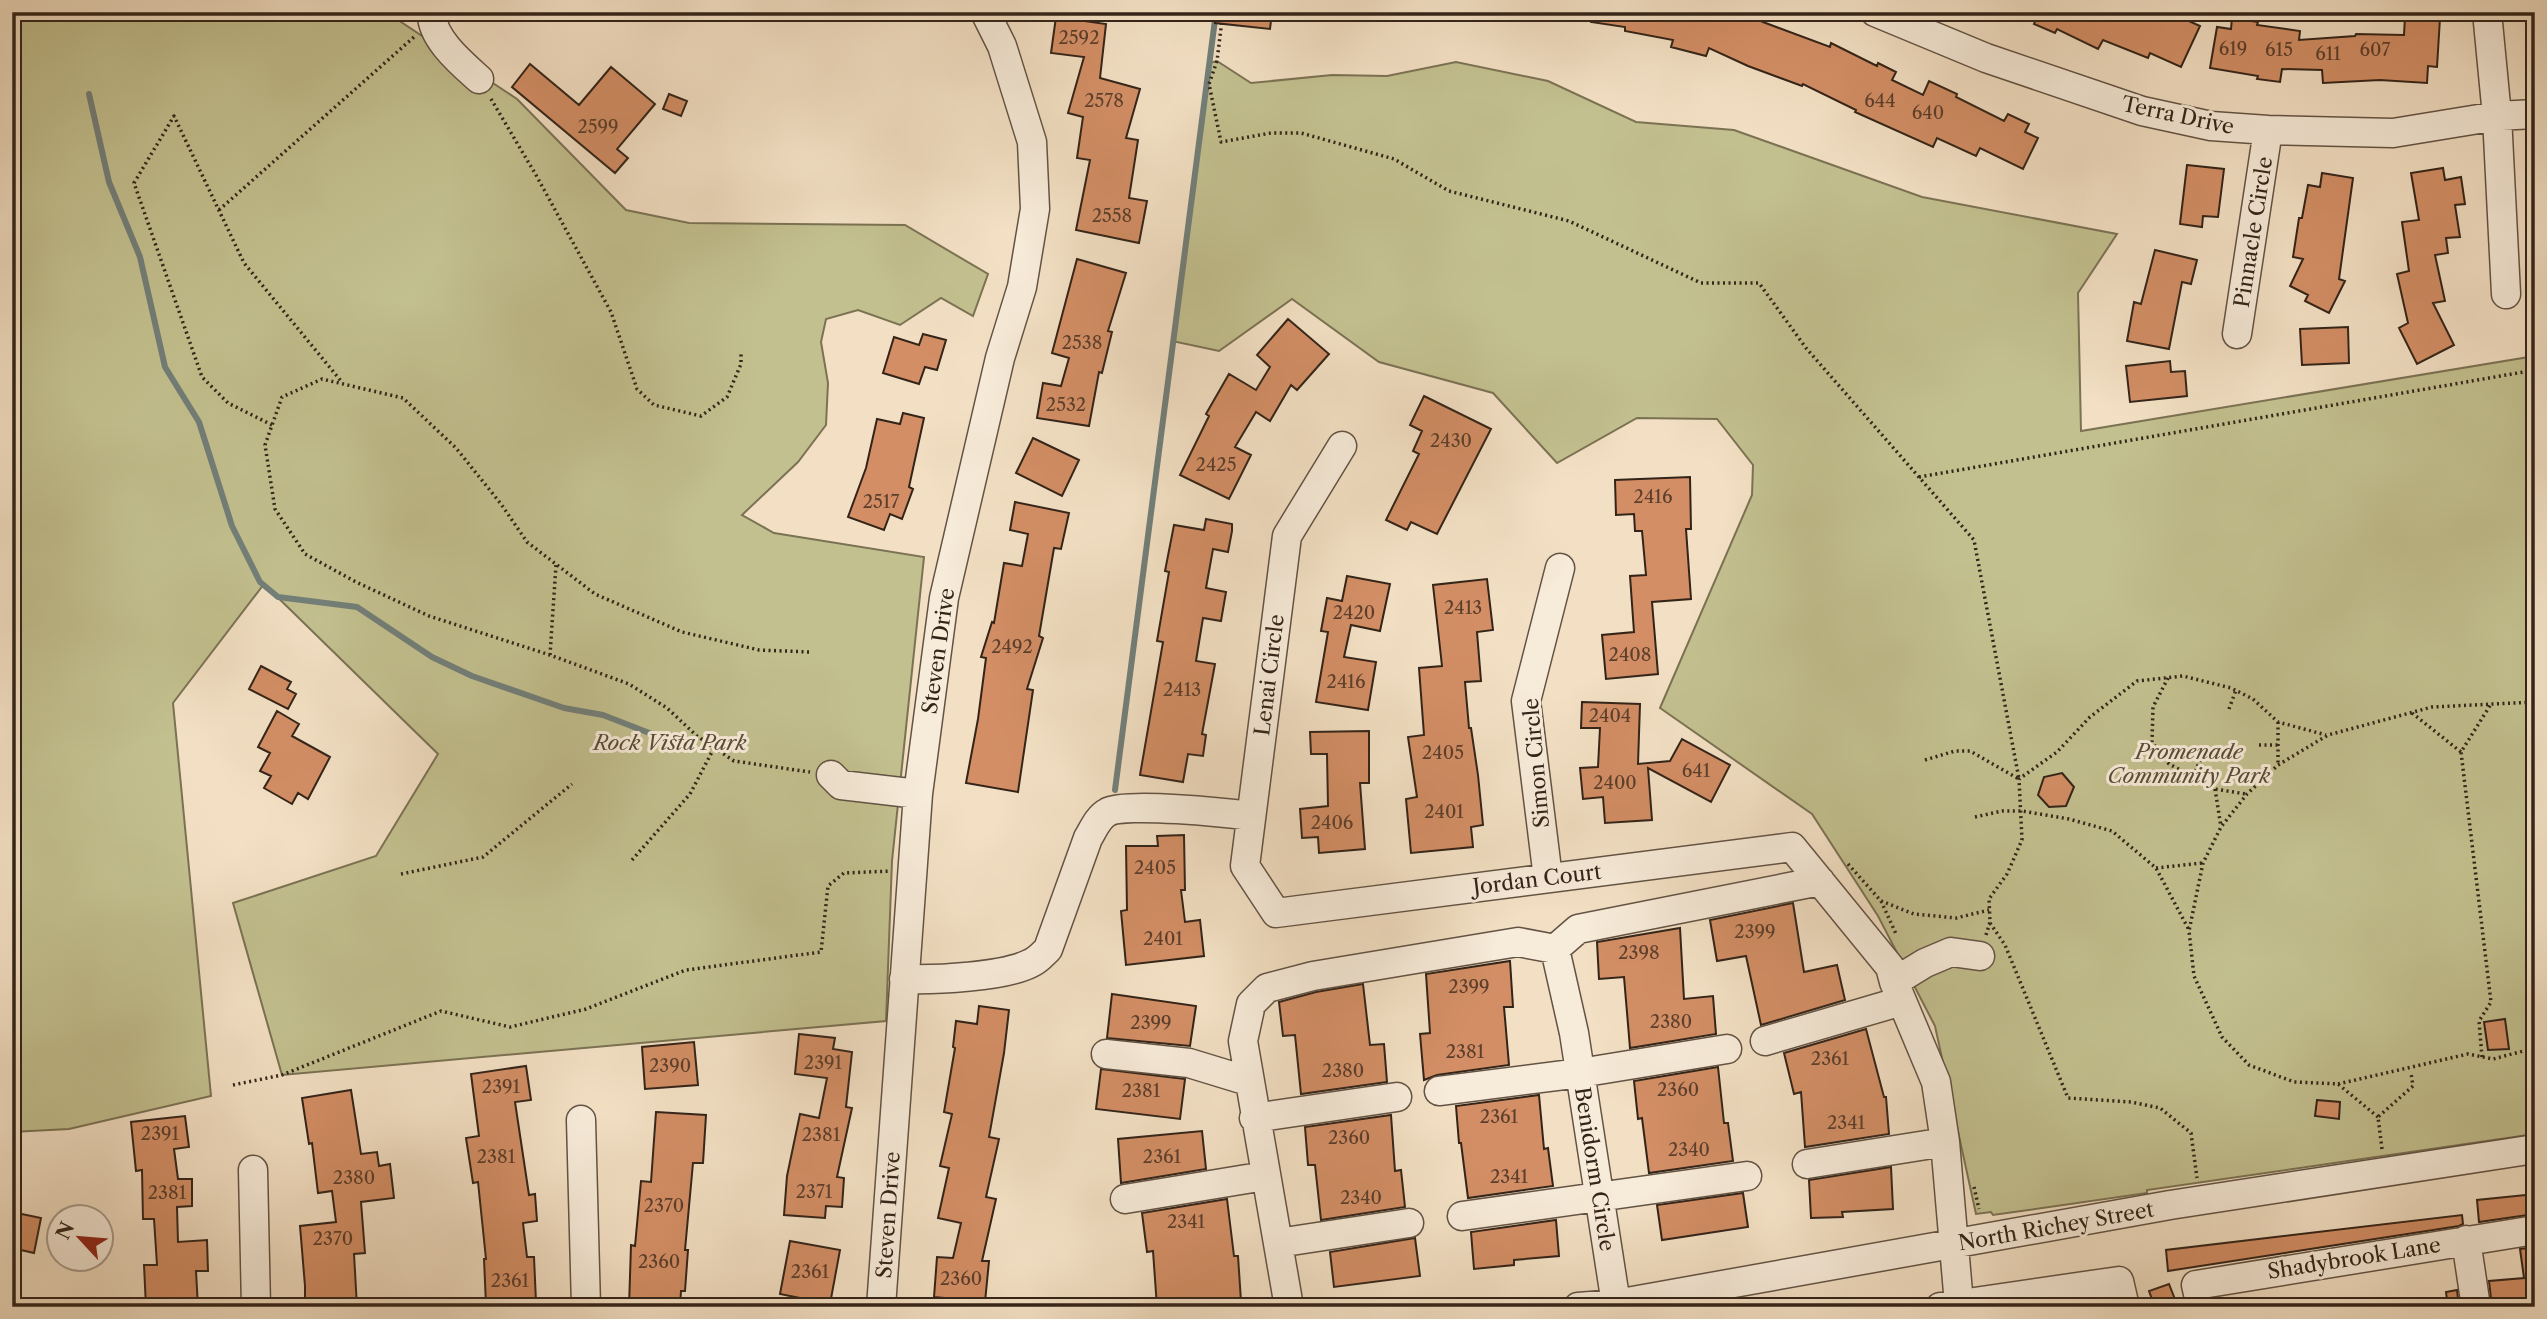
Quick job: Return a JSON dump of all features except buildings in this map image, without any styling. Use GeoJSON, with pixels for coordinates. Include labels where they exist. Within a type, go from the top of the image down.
{"type":"FeatureCollection","features":[{"type":"Feature","properties":{"kind":"street","name":"Steven Drive"},"geometry":{"type":"LineString","coordinates":[[881,1307],[918,794],[944,598],[1000,358],[1021,287],[1035,209],[1032,142],[1002,46],[985,12]]}},
{"type":"Feature","properties":{"kind":"street","name":"Terra Drive"},"geometry":{"type":"LineString","coordinates":[[1875,12],[1986,58],[2142,111],[2211,126],[2268,130],[2393,132],[2497,116],[2535,114]]}},
{"type":"Feature","properties":{"kind":"street"},"geometry":{"type":"LineString","coordinates":[[2487,12],[2497,116],[2506,294]]}},
{"type":"Feature","properties":{"kind":"street"},"geometry":{"type":"LineString","coordinates":[[432,17],[451,54],[479,79]]}},
{"type":"Feature","properties":{"kind":"street","name":"Pinnacle Circle"},"geometry":{"type":"LineString","coordinates":[[2237,334],[2268,130]]}},
{"type":"Feature","properties":{"kind":"street","name":"Lenai Circle"},"geometry":{"type":"LineString","coordinates":[[1275,911],[1245,866],[1287,536],[1342,446]]}},
{"type":"Feature","properties":{"kind":"street","name":"Simon Circle"},"geometry":{"type":"LineString","coordinates":[[1548,878],[1526,701],[1560,568]]}},
{"type":"Feature","properties":{"kind":"street"},"geometry":{"type":"LineString","coordinates":[[831,775],[841,785],[918,794]]}},
{"type":"Feature","properties":{"kind":"street"},"geometry":{"type":"LineString","coordinates":[[904,979],[938,980],[1003,971],[1024,967],[1039,958],[1048,949],[1088,838],[1097,822],[1108,811],[1125,807],[1217,811],[1251,816]]}},
{"type":"Feature","properties":{"kind":"street","name":"Jordan Court"},"geometry":{"type":"LineString","coordinates":[[1275,911],[1276,913],[1792,847],[1820,881]]}},
{"type":"Feature","properties":{"kind":"street"},"geometry":{"type":"LineString","coordinates":[[1289,1307],[1254,1118],[1243,1041],[1251,1004],[1267,988],[1312,976],[1518,942],[1555,949],[1578,929],[1820,881],[1890,967],[1936,1082],[1945,1142],[1954,1244],[1949,1305],[2122,1294]]}},
{"type":"Feature","properties":{"kind":"street","name":"Benidorm Circle"},"geometry":{"type":"LineString","coordinates":[[1555,949],[1574,1033],[1616,1304]]}},
{"type":"Feature","properties":{"kind":"street"},"geometry":{"type":"LineString","coordinates":[[1765,1041],[1898,992],[1925,962],[1951,952],[1980,956]]}},
{"type":"Feature","properties":{"kind":"street"},"geometry":{"type":"LineString","coordinates":[[1439,1091],[1580,1073],[1727,1049]]}},
{"type":"Feature","properties":{"kind":"street"},"geometry":{"type":"LineString","coordinates":[[1106,1054],[1189,1063],[1248,1081]]}},
{"type":"Feature","properties":{"kind":"street"},"geometry":{"type":"LineString","coordinates":[[1254,1118],[1398,1097]]}},
{"type":"Feature","properties":{"kind":"street"},"geometry":{"type":"LineString","coordinates":[[581,1120],[586,1307]]}},
{"type":"Feature","properties":{"kind":"street"},"geometry":{"type":"LineString","coordinates":[[1807,1164],[1945,1142]]}},
{"type":"Feature","properties":{"kind":"street","name":"North Richey Street"},"geometry":{"type":"LineString","coordinates":[[1578,1307],[1616,1304],[1954,1244],[2167,1197],[2535,1149]]}},
{"type":"Feature","properties":{"kind":"street"},"geometry":{"type":"LineString","coordinates":[[253,1170],[256,1307]]}},
{"type":"Feature","properties":{"kind":"street"},"geometry":{"type":"LineString","coordinates":[[1125,1199],[1265,1176]]}},
{"type":"Feature","properties":{"kind":"street"},"geometry":{"type":"LineString","coordinates":[[1462,1216],[1748,1176]]}},
{"type":"Feature","properties":{"kind":"street"},"geometry":{"type":"LineString","coordinates":[[1278,1243],[1409,1223]]}},
{"type":"Feature","properties":{"kind":"street","name":"Shadybrook Lane"},"geometry":{"type":"LineString","coordinates":[[2201,1307],[2196,1285],[2535,1230]]}},
{"type":"Feature","properties":{"kind":"street"},"geometry":{"type":"LineString","coordinates":[[2466,1240],[2476,1307]]}},
{"type":"Feature","properties":{"kind":"path"},"geometry":{"type":"LineString","coordinates":[[1223,12],[1217,61],[1209,84],[1221,142],[1271,133],[1301,133],[1394,159],[1448,191],[1569,221],[1701,283],[1759,283],[1806,348],[1973,540],[2019,779],[2022,811],[2022,840],[2007,874],[1989,899],[1990,922],[1980,956]]}},
{"type":"Feature","properties":{"kind":"path"},"geometry":{"type":"LineString","coordinates":[[219,210],[432,17]]}},
{"type":"Feature","properties":{"kind":"path"},"geometry":{"type":"LineString","coordinates":[[479,79],[536,175],[611,312],[637,389],[654,405],[701,416],[727,397],[741,363],[741,351]]}},
{"type":"Feature","properties":{"kind":"path"},"geometry":{"type":"LineString","coordinates":[[272,425],[228,403],[202,377],[134,183],[174,116],[244,263],[342,383]]}},
{"type":"Feature","properties":{"kind":"path"},"geometry":{"type":"LineString","coordinates":[[1919,477],[2535,370]]}},
{"type":"Feature","properties":{"kind":"path"},"geometry":{"type":"LineString","coordinates":[[809,652],[759,650],[682,632],[595,594],[527,542],[501,504],[456,448],[403,398],[322,379],[282,397],[265,445],[275,509],[304,554],[429,616],[629,684],[667,708],[697,736],[734,761],[831,775]]}},
{"type":"Feature","properties":{"kind":"path"},"geometry":{"type":"LineString","coordinates":[[550,655],[556,565]]}},
{"type":"Feature","properties":{"kind":"path"},"geometry":{"type":"LineString","coordinates":[[2019,779],[2057,752],[2090,717],[2137,681],[2183,676],[2236,690],[2253,699],[2278,722],[2329,735]]}},
{"type":"Feature","properties":{"kind":"path"},"geometry":{"type":"LineString","coordinates":[[2168,678],[2153,706],[2152,742],[2169,764],[2215,789],[2247,794]]}},
{"type":"Feature","properties":{"kind":"path"},"geometry":{"type":"LineString","coordinates":[[2229,709],[2236,690]]}},
{"type":"Feature","properties":{"kind":"path"},"geometry":{"type":"LineString","coordinates":[[2535,702],[2432,707],[2329,735],[2278,765],[2247,794],[2221,827],[2203,863],[2189,931],[2194,976],[2222,1037],[2249,1065],[2294,1082],[2338,1084],[2468,1054],[2493,1059],[2535,1048]]}},
{"type":"Feature","properties":{"kind":"path"},"geometry":{"type":"LineString","coordinates":[[2482,1057],[2479,1021],[2491,1002],[2461,752],[2491,704]]}},
{"type":"Feature","properties":{"kind":"path"},"geometry":{"type":"LineString","coordinates":[[2412,713],[2461,752]]}},
{"type":"Feature","properties":{"kind":"path"},"geometry":{"type":"LineString","coordinates":[[2278,722],[2278,765]]}},
{"type":"Feature","properties":{"kind":"path"},"geometry":{"type":"LineString","coordinates":[[2259,745],[2278,745]]}},
{"type":"Feature","properties":{"kind":"path"},"geometry":{"type":"LineString","coordinates":[[632,860],[690,794],[714,748]]}},
{"type":"Feature","properties":{"kind":"path"},"geometry":{"type":"LineString","coordinates":[[1925,760],[1955,751],[1970,751],[2019,779]]}},
{"type":"Feature","properties":{"kind":"path"},"geometry":{"type":"LineString","coordinates":[[2192,776],[2202,758]]}},
{"type":"Feature","properties":{"kind":"path"},"geometry":{"type":"LineString","coordinates":[[401,874],[483,857],[572,784]]}},
{"type":"Feature","properties":{"kind":"path"},"geometry":{"type":"LineString","coordinates":[[2215,789],[2221,827]]}},
{"type":"Feature","properties":{"kind":"path"},"geometry":{"type":"LineString","coordinates":[[1975,817],[2002,811],[2022,811],[2069,819],[2112,831],[2155,868],[2189,931]]}},
{"type":"Feature","properties":{"kind":"path"},"geometry":{"type":"LineString","coordinates":[[2155,868],[2203,863]]}},
{"type":"Feature","properties":{"kind":"path"},"geometry":{"type":"LineString","coordinates":[[1848,864],[1881,901],[1914,914],[1956,918],[1989,910]]}},
{"type":"Feature","properties":{"kind":"path"},"geometry":{"type":"LineString","coordinates":[[233,1085],[282,1075],[441,1011],[510,1027],[586,1009],[687,970],[821,952],[828,886],[844,873],[912,871]]}},
{"type":"Feature","properties":{"kind":"path"},"geometry":{"type":"LineString","coordinates":[[1990,922],[2006,945],[2068,1098],[2131,1102],[2160,1108],[2191,1133],[2198,1184]]}},
{"type":"Feature","properties":{"kind":"path"},"geometry":{"type":"LineString","coordinates":[[2378,1117],[2413,1086],[2411,1073]]}},
{"type":"Feature","properties":{"kind":"path"},"geometry":{"type":"LineString","coordinates":[[2338,1084],[2378,1117],[2384,1158]]}},
{"type":"Feature","properties":{"kind":"green space","name":"Rock Vista Park"},"geometry":{"type":"Polygon","coordinates":[[[12,12],[386,12],[517,99],[626,210],[689,223],[905,225],[988,274],[973,316],[941,298],[900,325],[858,310],[826,319],[821,342],[828,383],[826,425],[798,462],[742,515],[774,533],[924,557],[892,861],[886,1021],[282,1075],[233,903],[376,856],[438,754],[264,584],[173,703],[211,1096],[69,1129],[12,1132],[12,12]]]}},
{"type":"Feature","properties":{"kind":"green space","name":"Promenade Community Park"},"geometry":{"type":"Polygon","coordinates":[[[1217,61],[1251,83],[1332,75],[1387,76],[1456,62],[1548,81],[1636,122],[1734,130],[1922,197],[2117,234],[2078,293],[2081,431],[2535,356],[2535,1134],[2147,1190],[2147,1193],[1993,1215],[1991,1212],[1976,1214],[1935,1026],[1878,916],[1812,814],[1660,708],[1752,495],[1753,465],[1717,419],[1637,418],[1557,463],[1493,393],[1379,362],[1292,299],[1219,351],[1172,341],[1209,63],[1217,61]]]}},
{"type":"Feature","properties":{"kind":"waterway"},"geometry":{"type":"LineString","coordinates":[[1115,790],[1216,12]]}},
{"type":"Feature","properties":{"kind":"waterway"},"geometry":{"type":"LineString","coordinates":[[89,94],[109,182],[140,257],[165,367],[199,422],[232,526],[260,582],[278,597],[357,607],[432,657],[472,676],[564,708],[603,715],[657,736]]}}]}
